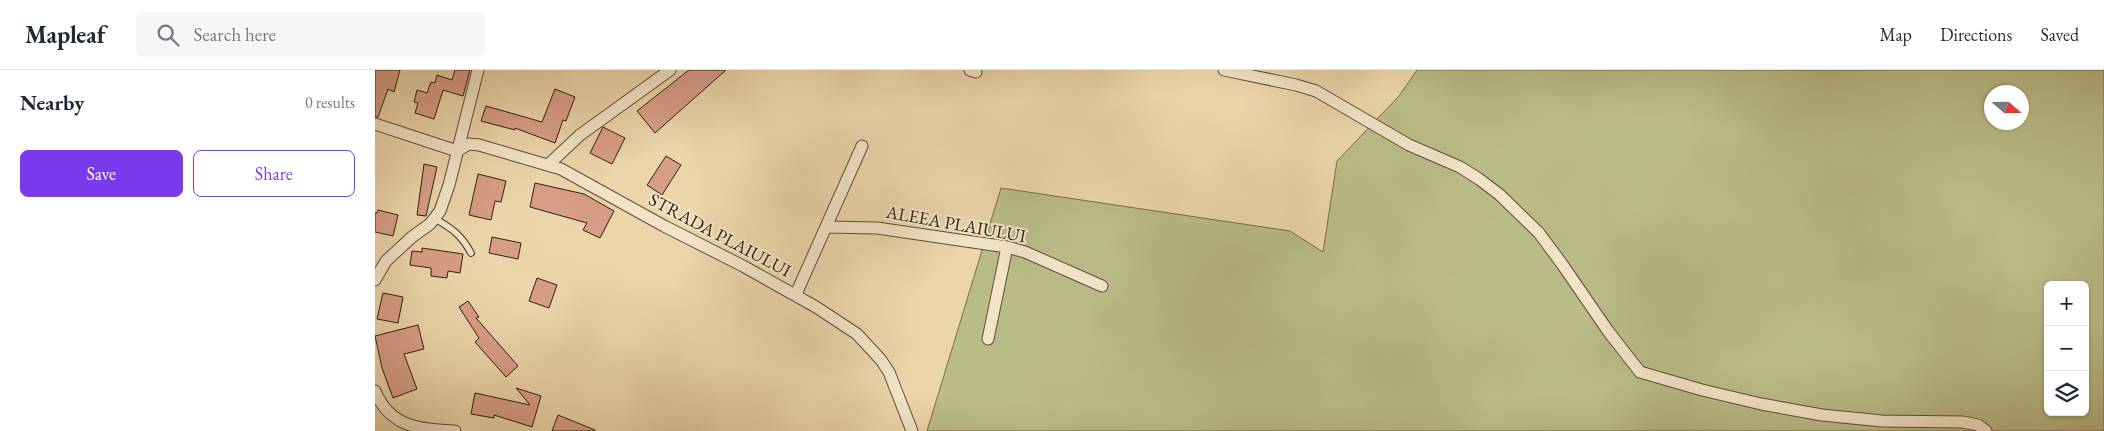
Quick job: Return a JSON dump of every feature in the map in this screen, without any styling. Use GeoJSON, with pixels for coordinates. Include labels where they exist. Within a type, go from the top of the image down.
{"type":"FeatureCollection","features":[{"type":"Feature","properties":{"kind":"street"},"geometry":{"type":"LineString","coordinates":[[375,280],[385,261],[435,219],[443,205],[478,70]]}},
{"type":"Feature","properties":{"kind":"street"},"geometry":{"type":"LineString","coordinates":[[549,164],[580,135],[670,70]]}},
{"type":"Feature","properties":{"kind":"street"},"geometry":{"type":"LineString","coordinates":[[1224,70],[1316,91],[1409,145],[1460,167],[1479,178],[1500,195],[1539,233],[1608,331],[1640,372],[1702,390],[1770,406],[1881,421],[1963,422],[1978,425],[1986,431]]}},
{"type":"Feature","properties":{"kind":"street"},"geometry":{"type":"LineString","coordinates":[[375,124],[457,151]]}},
{"type":"Feature","properties":{"kind":"street","name":"STRADA PLAIULUI"},"geometry":{"type":"LineString","coordinates":[[457,151],[469,144],[479,145],[561,169],[663,226],[796,294],[857,334],[872,348],[889,372],[912,431]]}},
{"type":"Feature","properties":{"kind":"street"},"geometry":{"type":"LineString","coordinates":[[796,294],[861,146]]}},
{"type":"Feature","properties":{"kind":"street","name":"ALEEA PLAIULUI"},"geometry":{"type":"LineString","coordinates":[[827,227],[877,228],[1007,247],[1025,252],[1103,286]]}},
{"type":"Feature","properties":{"kind":"street"},"geometry":{"type":"LineString","coordinates":[[988,339],[1007,247]]}},
{"type":"Feature","properties":{"kind":"street"},"geometry":{"type":"LineString","coordinates":[[375,391],[385,410],[403,422],[422,429],[455,431]]}},
{"type":"Feature","properties":{"kind":"lane"},"geometry":{"type":"LineString","coordinates":[[435,219],[460,235],[471,253]]}},
{"type":"Feature","properties":{"kind":"green space"},"geometry":{"type":"Polygon","coordinates":[[[1417,70],[2104,70],[2104,431],[927,431],[1001,188],[1290,231],[1323,252],[1337,161],[1399,96],[1417,70]]]}},
{"type":"Feature","properties":{"kind":"building"},"geometry":{"type":"Polygon","coordinates":[[[375,70],[400,70],[394,92],[388,89],[378,117],[375,117],[375,70]]]}},
{"type":"Feature","properties":{"kind":"building"},"geometry":{"type":"Polygon","coordinates":[[[455,70],[470,70],[463,96],[443,90],[434,119],[415,113],[418,103],[414,102],[417,90],[427,93],[431,82],[435,83],[437,75],[452,80],[455,70]]]}},
{"type":"Feature","properties":{"kind":"building"},"geometry":{"type":"Polygon","coordinates":[[[689,70],[726,70],[655,133],[637,111],[689,70]]]}},
{"type":"Feature","properties":{"kind":"building"},"geometry":{"type":"Polygon","coordinates":[[[555,89],[575,97],[566,121],[563,120],[555,143],[515,128],[515,130],[481,121],[486,106],[542,122],[555,89]]]}},
{"type":"Feature","properties":{"kind":"building"},"geometry":{"type":"Polygon","coordinates":[[[603,127],[625,138],[612,164],[590,153],[603,127]]]}},
{"type":"Feature","properties":{"kind":"building"},"geometry":{"type":"Polygon","coordinates":[[[666,156],[681,165],[662,195],[647,185],[666,156]]]}},
{"type":"Feature","properties":{"kind":"building"},"geometry":{"type":"Polygon","coordinates":[[[424,164],[437,167],[426,216],[417,215],[424,164]]]}},
{"type":"Feature","properties":{"kind":"building"},"geometry":{"type":"Polygon","coordinates":[[[478,174],[506,181],[501,202],[495,201],[491,220],[469,215],[478,174]]]}},
{"type":"Feature","properties":{"kind":"building"},"geometry":{"type":"Polygon","coordinates":[[[535,183],[584,194],[614,211],[600,238],[583,230],[587,223],[530,207],[535,183]]]}},
{"type":"Feature","properties":{"kind":"building"},"geometry":{"type":"Polygon","coordinates":[[[378,210],[398,215],[393,236],[375,232],[375,213],[378,210]]]}},
{"type":"Feature","properties":{"kind":"building"},"geometry":{"type":"Polygon","coordinates":[[[492,237],[521,243],[518,259],[489,253],[492,237]]]}},
{"type":"Feature","properties":{"kind":"building"},"geometry":{"type":"Polygon","coordinates":[[[422,248],[463,254],[460,273],[448,271],[447,278],[431,276],[431,268],[410,265],[412,251],[422,252],[422,248]]]}},
{"type":"Feature","properties":{"kind":"building"},"geometry":{"type":"Polygon","coordinates":[[[537,278],[557,285],[549,308],[529,301],[537,278]]]}},
{"type":"Feature","properties":{"kind":"building"},"geometry":{"type":"Polygon","coordinates":[[[383,293],[403,297],[398,323],[377,319],[383,293]]]}},
{"type":"Feature","properties":{"kind":"building"},"geometry":{"type":"Polygon","coordinates":[[[468,301],[479,317],[476,318],[518,366],[506,377],[475,342],[479,338],[459,307],[468,301]]]}},
{"type":"Feature","properties":{"kind":"building"},"geometry":{"type":"Polygon","coordinates":[[[418,325],[424,349],[404,354],[417,389],[393,398],[382,368],[375,336],[418,325]]]}},
{"type":"Feature","properties":{"kind":"building"},"geometry":{"type":"Polygon","coordinates":[[[516,388],[541,396],[532,427],[494,415],[494,418],[471,414],[475,393],[530,405],[516,388]]]}},
{"type":"Feature","properties":{"kind":"building"},"geometry":{"type":"Polygon","coordinates":[[[558,415],[595,430],[595,431],[552,431],[558,415]]]}}]}
